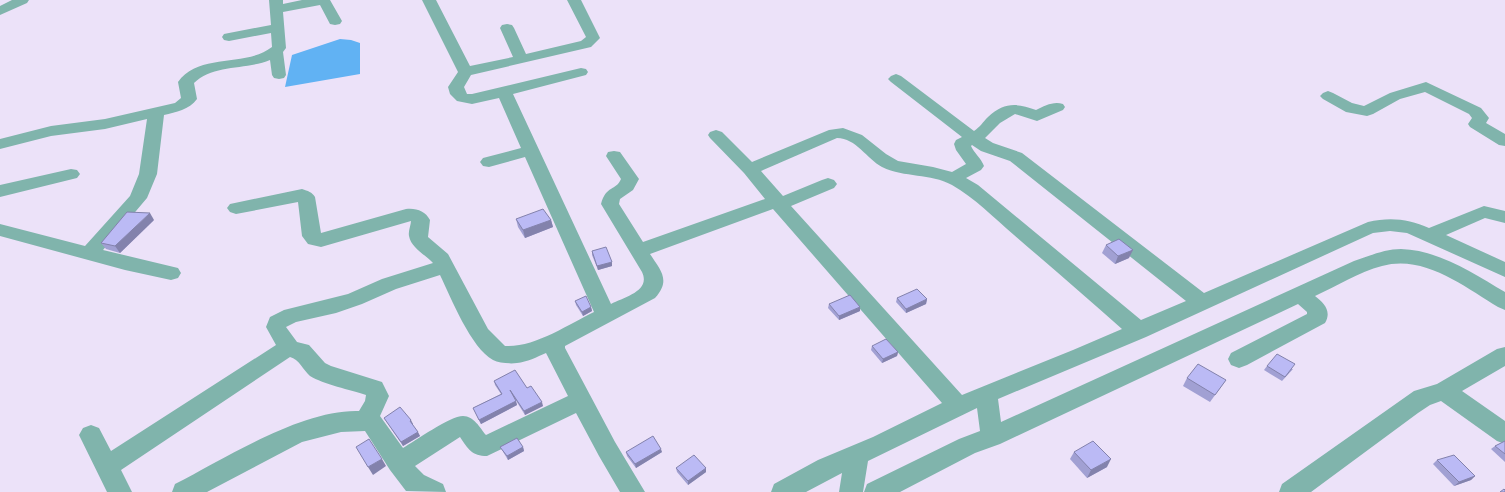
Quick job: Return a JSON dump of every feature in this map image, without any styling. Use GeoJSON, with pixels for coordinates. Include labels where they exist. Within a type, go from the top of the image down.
{"type":"FeatureCollection","features":[{"type":"Feature","properties":{"kind":"street"},"geometry":{"type":"LineString","coordinates":[[0,11],[23,0]]}},
{"type":"Feature","properties":{"kind":"street"},"geometry":{"type":"LineString","coordinates":[[430,0],[465,72]]}},
{"type":"Feature","properties":{"kind":"street"},"geometry":{"type":"LineString","coordinates":[[574,0],[593,38],[586,44],[465,72],[456,87],[458,94],[462,98],[472,99],[581,72]]}},
{"type":"Feature","properties":{"kind":"street"},"geometry":{"type":"LineString","coordinates":[[0,144],[51,131],[105,124],[180,106],[189,99],[186,82],[195,74],[262,58],[279,48],[276,4],[325,2],[335,21]]}},
{"type":"Feature","properties":{"kind":"street"},"geometry":{"type":"LineString","coordinates":[[229,37],[278,28]]}},
{"type":"Feature","properties":{"kind":"street"},"geometry":{"type":"LineString","coordinates":[[507,28],[521,59]]}},
{"type":"Feature","properties":{"kind":"street"},"geometry":{"type":"LineString","coordinates":[[276,51],[279,75]]}},
{"type":"Feature","properties":{"kind":"street"},"geometry":{"type":"LineString","coordinates":[[896,79],[974,137],[983,146],[1002,151],[1016,157],[1203,303]]}},
{"type":"Feature","properties":{"kind":"street"},"geometry":{"type":"LineString","coordinates":[[1328,96],[1354,109],[1367,111],[1395,96],[1426,87],[1475,111],[1481,118],[1476,124],[1505,141]]}},
{"type":"Feature","properties":{"kind":"street"},"geometry":{"type":"LineString","coordinates":[[504,92],[606,315]]}},
{"type":"Feature","properties":{"kind":"street"},"geometry":{"type":"LineString","coordinates":[[954,178],[975,166],[961,146],[967,140],[982,133],[994,120],[1012,109],[1021,110],[1037,116],[1057,107]]}},
{"type":"Feature","properties":{"kind":"street"},"geometry":{"type":"LineString","coordinates":[[90,253],[138,198],[148,174],[156,112]]}},
{"type":"Feature","properties":{"kind":"street"},"geometry":{"type":"LineString","coordinates":[[750,169],[835,133],[841,132],[857,138],[873,154],[896,167],[904,170],[932,172],[954,178],[972,189],[1139,331]]}},
{"type":"Feature","properties":{"kind":"street"},"geometry":{"type":"LineString","coordinates":[[716,135],[750,169],[958,406]]}},
{"type":"Feature","properties":{"kind":"street"},"geometry":{"type":"LineString","coordinates":[[489,162],[530,151]]}},
{"type":"Feature","properties":{"kind":"street"},"geometry":{"type":"LineString","coordinates":[[236,208],[302,195],[306,197],[308,204],[311,236],[314,240],[321,240],[414,214],[421,220],[418,238],[420,242],[438,254],[481,335],[501,354],[516,355],[557,341],[564,336],[645,296],[652,290],[655,283],[655,278],[610,204],[612,196],[628,186],[630,179],[614,156]]}},
{"type":"Feature","properties":{"kind":"street"},"geometry":{"type":"LineString","coordinates":[[0,191],[71,174]]}},
{"type":"Feature","properties":{"kind":"street"},"geometry":{"type":"LineString","coordinates":[[638,251],[779,203],[828,184]]}},
{"type":"Feature","properties":{"kind":"street"},"geometry":{"type":"LineString","coordinates":[[1430,235],[1484,212],[1505,217]]}},
{"type":"Feature","properties":{"kind":"street"},"geometry":{"type":"LineString","coordinates":[[783,492],[827,468],[958,406],[1139,331],[1368,228],[1380,225],[1397,224],[1412,227],[1505,270]]}},
{"type":"Feature","properties":{"kind":"street"},"geometry":{"type":"LineString","coordinates":[[0,230],[171,273]]}},
{"type":"Feature","properties":{"kind":"street"},"geometry":{"type":"LineString","coordinates":[[876,492],[967,446],[992,437],[1361,266],[1387,257],[1416,257],[1451,271],[1505,302]]}},
{"type":"Feature","properties":{"kind":"street"},"geometry":{"type":"LineString","coordinates":[[290,349],[276,327],[277,323],[281,320],[291,315],[336,305],[355,299],[389,284],[445,266]]}},
{"type":"Feature","properties":{"kind":"street"},"geometry":{"type":"LineString","coordinates":[[1239,359],[1318,317],[1317,309],[1299,294]]}},
{"type":"Feature","properties":{"kind":"street"},"geometry":{"type":"LineString","coordinates":[[557,341],[554,348],[607,449],[633,492]]}},
{"type":"Feature","properties":{"kind":"street"},"geometry":{"type":"LineString","coordinates":[[106,467],[249,372],[283,351],[290,349],[301,351],[317,369],[325,374],[374,388],[378,396],[376,403],[366,420]]}},
{"type":"Feature","properties":{"kind":"street"},"geometry":{"type":"LineString","coordinates":[[1291,492],[1422,398],[1444,391],[1505,355]]}},
{"type":"Feature","properties":{"kind":"street"},"geometry":{"type":"LineString","coordinates":[[1444,391],[1505,434]]}},
{"type":"Feature","properties":{"kind":"street"},"geometry":{"type":"LineString","coordinates":[[986,394],[992,437]]}},
{"type":"Feature","properties":{"kind":"street"},"geometry":{"type":"LineString","coordinates":[[399,463],[456,428],[463,426],[467,428],[480,446],[487,446],[581,400]]}},
{"type":"Feature","properties":{"kind":"street"},"geometry":{"type":"LineString","coordinates":[[184,492],[284,439],[300,433],[349,421],[366,420],[373,423],[399,463],[415,483],[434,492]]}},
{"type":"Feature","properties":{"kind":"street"},"geometry":{"type":"LineString","coordinates":[[91,435],[120,492]]}},
{"type":"Feature","properties":{"kind":"street"},"geometry":{"type":"LineString","coordinates":[[851,492],[857,454]]}},
{"type":"Feature","properties":{"kind":"water"},"geometry":{"type":"Polygon","coordinates":[[[340,39],[360,43],[360,74],[285,87],[292,55],[340,39]]]}},
{"type":"Feature","properties":{"kind":"building"},"geometry":{"type":"Polygon","coordinates":[[[543,209],[551,220],[523,230],[516,219],[543,209]]]}},
{"type":"Feature","properties":{"kind":"building"},"geometry":{"type":"Polygon","coordinates":[[[127,212],[150,213],[115,246],[101,243],[127,212]]]}},
{"type":"Feature","properties":{"kind":"building"},"geometry":{"type":"Polygon","coordinates":[[[1119,239],[1133,250],[1118,256],[1106,245],[1119,239]]]}},
{"type":"Feature","properties":{"kind":"building"},"geometry":{"type":"Polygon","coordinates":[[[606,247],[612,262],[597,266],[592,251],[606,247]]]}},
{"type":"Feature","properties":{"kind":"building"},"geometry":{"type":"Polygon","coordinates":[[[917,289],[927,299],[906,309],[897,298],[917,289]]]}},
{"type":"Feature","properties":{"kind":"building"},"geometry":{"type":"Polygon","coordinates":[[[850,295],[860,307],[839,316],[829,304],[850,295]]]}},
{"type":"Feature","properties":{"kind":"building"},"geometry":{"type":"Polygon","coordinates":[[[586,296],[591,307],[582,312],[575,301],[586,296]]]}},
{"type":"Feature","properties":{"kind":"building"},"geometry":{"type":"Polygon","coordinates":[[[886,339],[898,352],[883,359],[872,346],[886,339]]]}},
{"type":"Feature","properties":{"kind":"building"},"geometry":{"type":"Polygon","coordinates":[[[1277,354],[1295,364],[1285,377],[1267,366],[1277,354]]]}},
{"type":"Feature","properties":{"kind":"building"},"geometry":{"type":"Polygon","coordinates":[[[1198,364],[1226,380],[1215,395],[1187,378],[1198,364]]]}},
{"type":"Feature","properties":{"kind":"building"},"geometry":{"type":"Polygon","coordinates":[[[515,370],[527,388],[531,386],[542,402],[524,411],[510,390],[516,401],[479,420],[473,408],[502,394],[494,381],[515,370]]]}},
{"type":"Feature","properties":{"kind":"building"},"geometry":{"type":"Polygon","coordinates":[[[400,407],[411,420],[410,421],[418,432],[401,442],[384,418],[400,407]]]}},
{"type":"Feature","properties":{"kind":"building"},"geometry":{"type":"Polygon","coordinates":[[[653,436],[661,449],[635,464],[626,452],[653,436]]]}},
{"type":"Feature","properties":{"kind":"building"},"geometry":{"type":"Polygon","coordinates":[[[517,438],[523,447],[507,456],[500,447],[517,438]]]}},
{"type":"Feature","properties":{"kind":"building"},"geometry":{"type":"Polygon","coordinates":[[[369,439],[382,459],[368,467],[356,447],[369,439]]]}},
{"type":"Feature","properties":{"kind":"building"},"geometry":{"type":"Polygon","coordinates":[[[1093,441],[1111,459],[1091,470],[1074,452],[1093,441]]]}},
{"type":"Feature","properties":{"kind":"building"},"geometry":{"type":"Polygon","coordinates":[[[1505,441],[1505,454],[1495,446],[1505,441]]]}},
{"type":"Feature","properties":{"kind":"building"},"geometry":{"type":"Polygon","coordinates":[[[694,455],[706,468],[688,481],[676,468],[694,455]]]}},
{"type":"Feature","properties":{"kind":"building"},"geometry":{"type":"Polygon","coordinates":[[[1454,455],[1475,476],[1459,482],[1437,460],[1454,455]]]}}]}
